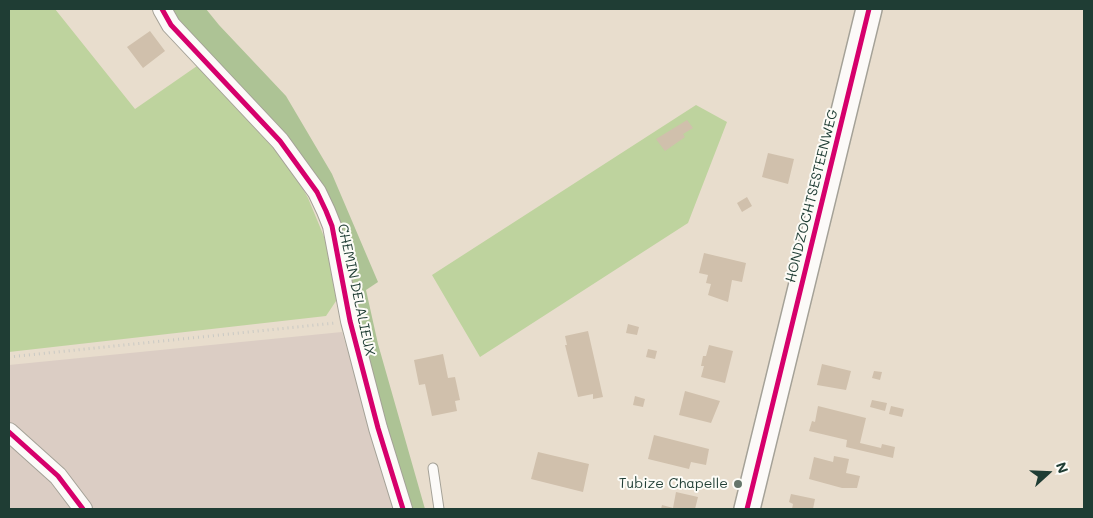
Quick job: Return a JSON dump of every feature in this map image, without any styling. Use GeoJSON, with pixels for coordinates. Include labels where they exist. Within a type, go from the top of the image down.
{"type":"FeatureCollection","features":[{"type":"Feature","properties":{"kind":"main road","name":"HONDZOCHTSESTEENWEG"},"geometry":{"type":"LineString","coordinates":[[747,509],[778,389],[869,9]]}},
{"type":"Feature","properties":{"kind":"street","name":"CHEMIN DELALIEUX"},"geometry":{"type":"LineString","coordinates":[[162,9],[172,25],[280,142],[317,192],[332,226],[350,321],[378,428],[404,509]]}},
{"type":"Feature","properties":{"kind":"street"},"geometry":{"type":"LineString","coordinates":[[9,432],[58,476],[83,509]]}},
{"type":"Feature","properties":{"kind":"lane"},"geometry":{"type":"LineString","coordinates":[[433,468],[439,509]]}},
{"type":"Feature","properties":{"kind":"path"},"geometry":{"type":"LineString","coordinates":[[9,357],[350,321]]}},
{"type":"Feature","properties":{"kind":"shaded area"},"geometry":{"type":"Polygon","coordinates":[[[342,332],[395,509],[9,509],[9,365],[342,332]]]}},
{"type":"Feature","properties":{"kind":"green space"},"geometry":{"type":"Polygon","coordinates":[[[9,9],[55,9],[135,109],[197,66],[291,167],[308,198],[330,251],[338,298],[326,316],[9,352],[9,9]]]}},
{"type":"Feature","properties":{"kind":"green space"},"geometry":{"type":"Polygon","coordinates":[[[167,9],[206,9],[286,96],[332,174],[378,282],[366,290],[378,344],[425,509],[407,509],[316,185],[167,9]]]}},
{"type":"Feature","properties":{"kind":"green space"},"geometry":{"type":"Polygon","coordinates":[[[696,105],[727,122],[688,223],[480,357],[432,275],[696,105]]]}},
{"type":"Feature","properties":{"kind":"building"},"geometry":{"type":"Polygon","coordinates":[[[150,31],[165,51],[143,68],[127,47],[150,31]]]}},
{"type":"Feature","properties":{"kind":"building"},"geometry":{"type":"Polygon","coordinates":[[[687,120],[693,128],[683,134],[685,137],[665,151],[656,139],[687,120]]]}},
{"type":"Feature","properties":{"kind":"building"},"geometry":{"type":"Polygon","coordinates":[[[768,153],[794,159],[788,184],[762,177],[768,153]]]}},
{"type":"Feature","properties":{"kind":"building"},"geometry":{"type":"Polygon","coordinates":[[[747,197],[752,206],[742,212],[737,203],[747,197]]]}},
{"type":"Feature","properties":{"kind":"building"},"geometry":{"type":"Polygon","coordinates":[[[704,253],[746,263],[742,282],[732,280],[728,302],[708,295],[711,284],[706,283],[708,275],[699,273],[704,253]]]}},
{"type":"Feature","properties":{"kind":"building"},"geometry":{"type":"Polygon","coordinates":[[[628,324],[639,327],[637,335],[626,333],[628,324]]]}},
{"type":"Feature","properties":{"kind":"building"},"geometry":{"type":"Polygon","coordinates":[[[588,331],[603,397],[593,399],[593,394],[578,397],[565,345],[567,345],[565,336],[588,331]]]}},
{"type":"Feature","properties":{"kind":"building"},"geometry":{"type":"Polygon","coordinates":[[[709,345],[733,351],[725,383],[701,377],[704,366],[701,366],[703,356],[706,356],[709,345]]]}},
{"type":"Feature","properties":{"kind":"building"},"geometry":{"type":"Polygon","coordinates":[[[648,349],[657,351],[655,359],[646,357],[648,349]]]}},
{"type":"Feature","properties":{"kind":"building"},"geometry":{"type":"Polygon","coordinates":[[[443,354],[448,378],[455,377],[460,400],[455,401],[457,411],[432,416],[425,384],[419,385],[414,360],[443,354]]]}},
{"type":"Feature","properties":{"kind":"building"},"geometry":{"type":"Polygon","coordinates":[[[822,364],[851,371],[846,390],[817,385],[822,364]]]}},
{"type":"Feature","properties":{"kind":"building"},"geometry":{"type":"Polygon","coordinates":[[[874,371],[882,372],[880,380],[872,378],[874,371]]]}},
{"type":"Feature","properties":{"kind":"building"},"geometry":{"type":"Polygon","coordinates":[[[685,391],[720,401],[711,423],[679,415],[685,391]]]}},
{"type":"Feature","properties":{"kind":"building"},"geometry":{"type":"Polygon","coordinates":[[[635,396],[645,399],[643,407],[633,405],[635,396]]]}},
{"type":"Feature","properties":{"kind":"building"},"geometry":{"type":"Polygon","coordinates":[[[872,400],[887,403],[885,411],[870,407],[872,400]]]}},
{"type":"Feature","properties":{"kind":"building"},"geometry":{"type":"Polygon","coordinates":[[[818,406],[866,418],[860,443],[881,448],[882,444],[895,447],[893,458],[846,447],[847,440],[809,431],[812,421],[815,422],[818,406]]]}},
{"type":"Feature","properties":{"kind":"building"},"geometry":{"type":"Polygon","coordinates":[[[891,406],[904,409],[902,417],[889,414],[891,406]]]}},
{"type":"Feature","properties":{"kind":"building"},"geometry":{"type":"Polygon","coordinates":[[[654,435],[709,449],[706,465],[691,462],[689,469],[648,459],[654,435]]]}},
{"type":"Feature","properties":{"kind":"building"},"geometry":{"type":"Polygon","coordinates":[[[538,452],[589,464],[583,492],[531,479],[538,452]]]}},
{"type":"Feature","properties":{"kind":"building"},"geometry":{"type":"Polygon","coordinates":[[[834,456],[849,459],[846,473],[860,476],[857,488],[842,488],[809,479],[814,457],[833,462],[834,456]]]}},
{"type":"Feature","properties":{"kind":"building"},"geometry":{"type":"Polygon","coordinates":[[[676,492],[698,497],[695,509],[661,509],[662,505],[673,508],[676,492]]]}},
{"type":"Feature","properties":{"kind":"building"},"geometry":{"type":"Polygon","coordinates":[[[791,494],[815,499],[813,509],[792,509],[793,504],[789,502],[791,494]]]}},
{"type":"Feature","properties":{"kind":"cycle path"},"geometry":{"type":"LineString","coordinates":[[162,9],[171,25],[280,141],[317,192],[332,226],[350,321],[378,428],[403,509]]}},
{"type":"Feature","properties":{"kind":"cycle path"},"geometry":{"type":"LineString","coordinates":[[747,509],[869,9]]}},
{"type":"Feature","properties":{"kind":"cycle path"},"geometry":{"type":"LineString","coordinates":[[9,432],[58,476],[83,509]]}},
{"type":"Feature","properties":{"kind":"place","name":"Tubize Chapelle"},"geometry":{"type":"Point","coordinates":[738,484]}}]}
